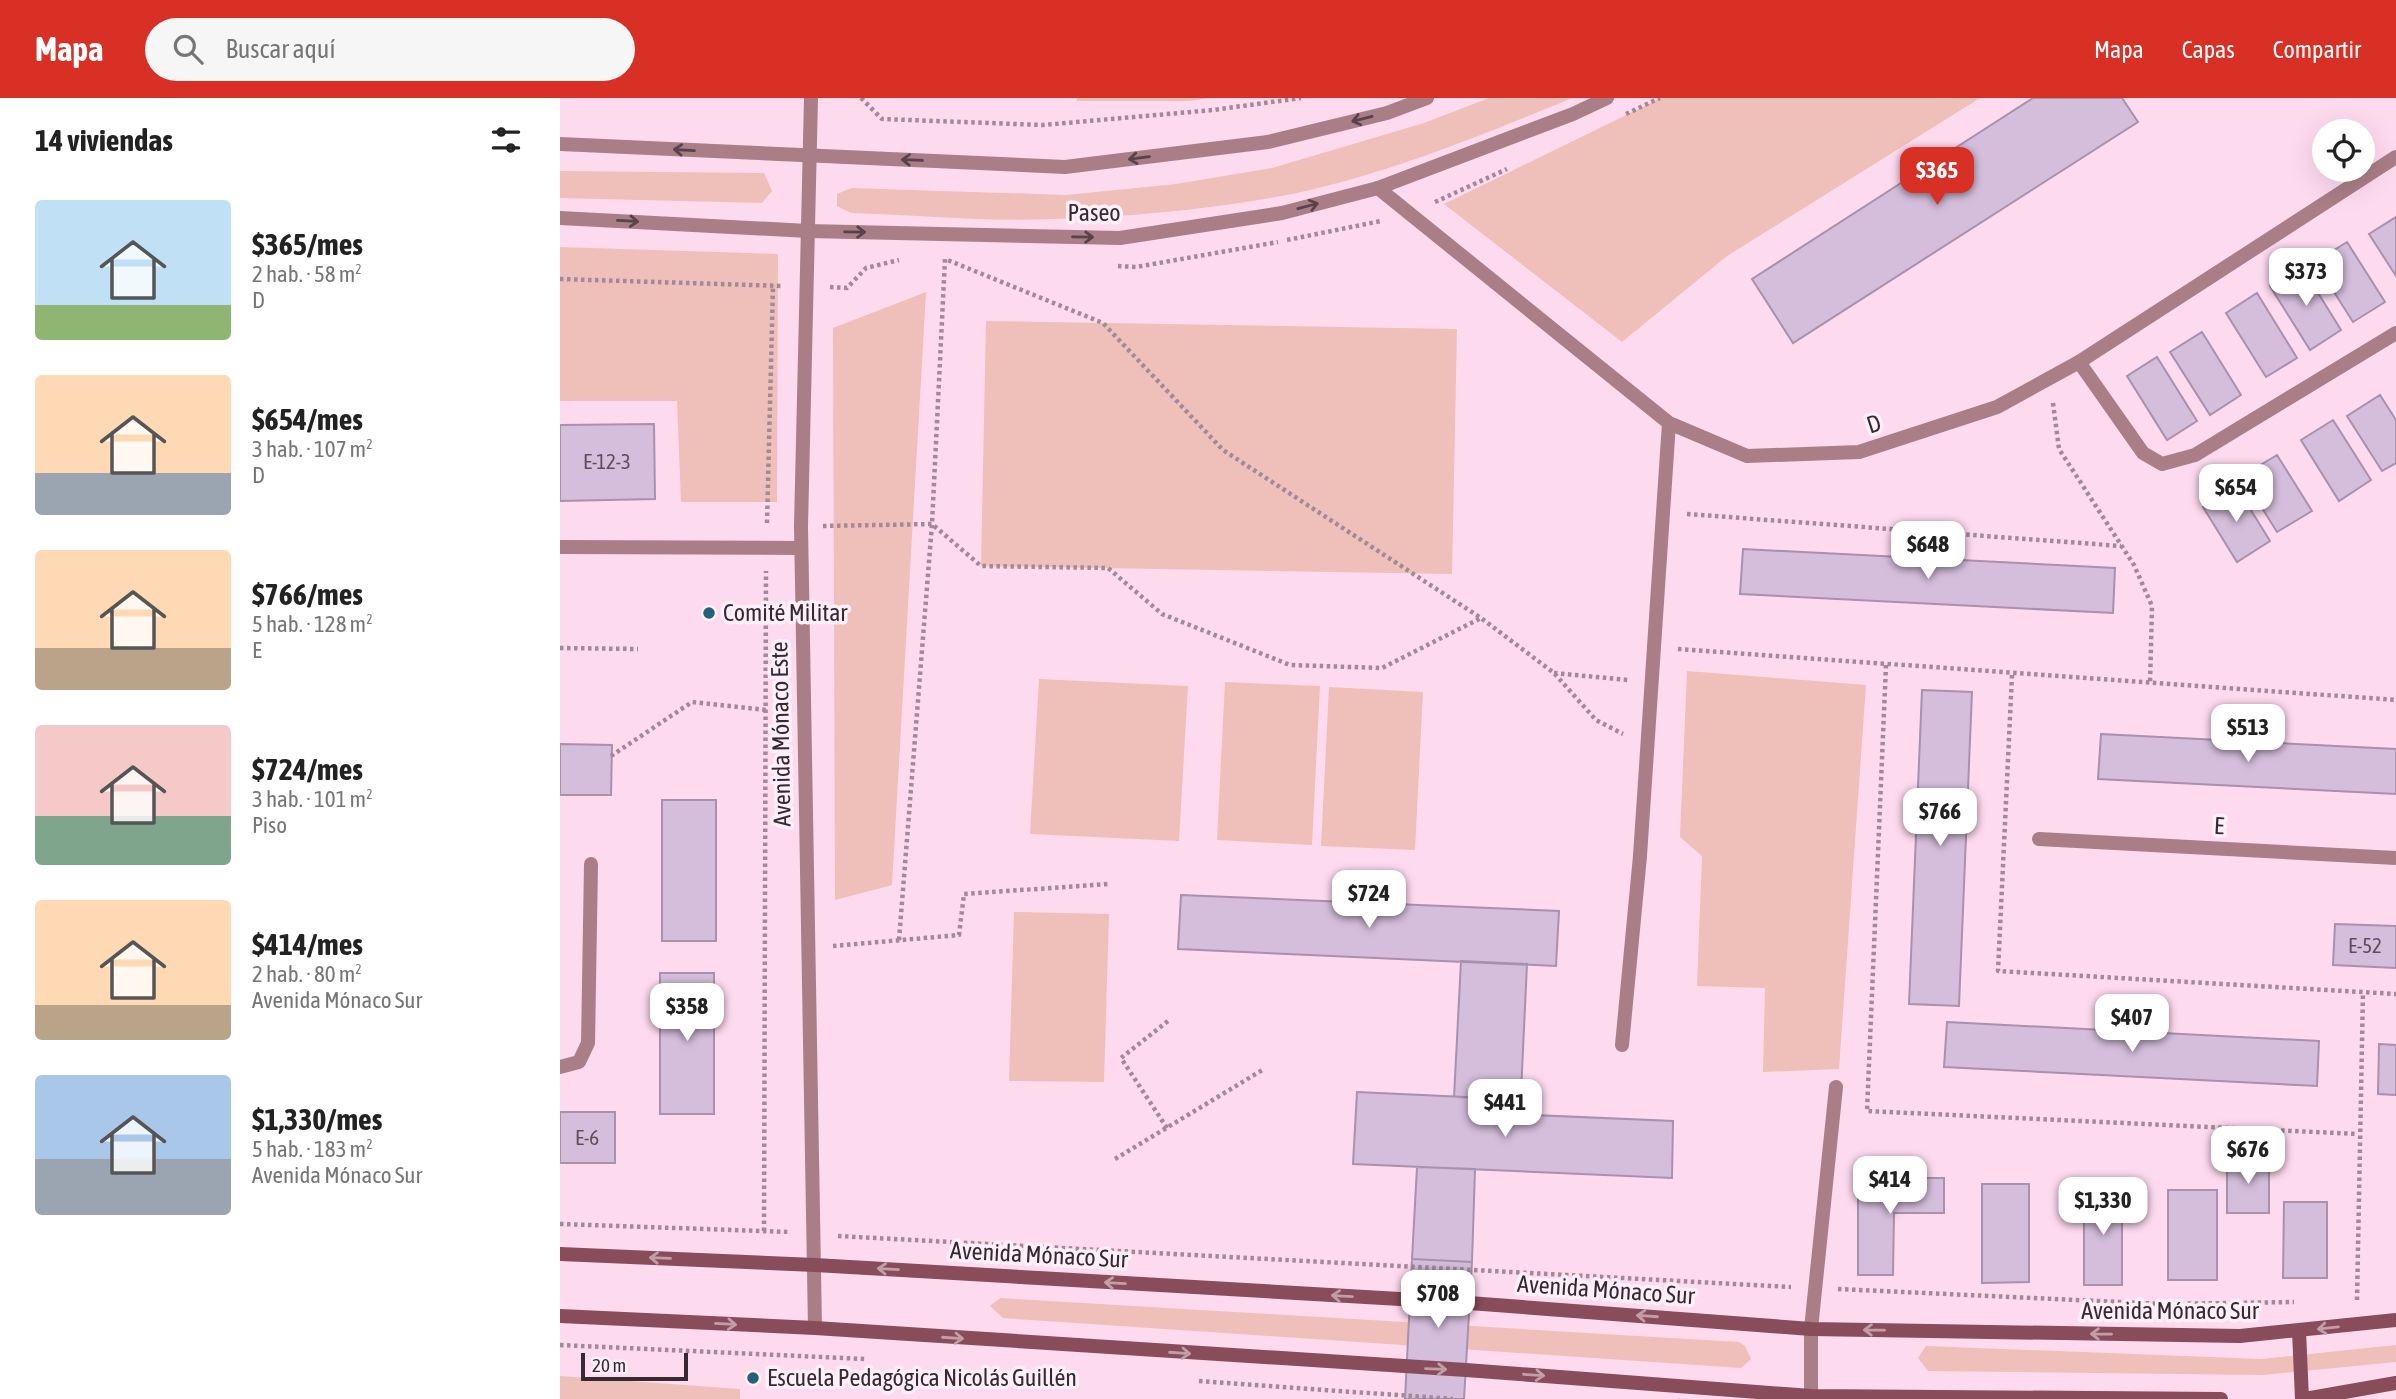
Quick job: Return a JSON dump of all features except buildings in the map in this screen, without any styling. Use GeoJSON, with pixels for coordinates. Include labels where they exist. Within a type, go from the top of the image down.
{"type":"FeatureCollection","features":[{"type":"Feature","properties":{"kind":"main road","name":"Avenida Mónaco Sur"},"geometry":{"type":"LineString","coordinates":[[560,1254],[815,1265],[1469,1303],[1811,1329],[2240,1336],[2396,1320]]}},
{"type":"Feature","properties":{"kind":"main road"},"geometry":{"type":"LineString","coordinates":[[560,1316],[815,1328],[1466,1370],[1811,1398],[2221,1399]]}},
{"type":"Feature","properties":{"kind":"main road"},"geometry":{"type":"LineString","coordinates":[[2299,1331],[2303,1399],[2396,1383]]}},
{"type":"Feature","properties":{"kind":"street","name":"Avenida Mónaco Este"},"geometry":{"type":"LineString","coordinates":[[810,98],[811,156],[801,548],[815,1328]]}},
{"type":"Feature","properties":{"kind":"street","name":"Paseo"},"geometry":{"type":"LineString","coordinates":[[560,144],[1065,167],[1268,142],[1387,113],[1427,98]]}},
{"type":"Feature","properties":{"kind":"street","name":"Paseo"},"geometry":{"type":"LineString","coordinates":[[560,218],[808,231],[1120,238],[1282,213],[1378,188],[1573,114],[1607,98]]}},
{"type":"Feature","properties":{"kind":"street","name":"D"},"geometry":{"type":"LineString","coordinates":[[1378,188],[1669,423],[1747,456],[1860,452],[1997,407],[2079,362],[2396,157]]}},
{"type":"Feature","properties":{"kind":"street"},"geometry":{"type":"LineString","coordinates":[[2079,362],[2143,453],[2162,464],[2195,455],[2396,333]]}},
{"type":"Feature","properties":{"kind":"street"},"geometry":{"type":"LineString","coordinates":[[1622,1045],[1656,648],[1669,423]]}},
{"type":"Feature","properties":{"kind":"street"},"geometry":{"type":"LineString","coordinates":[[560,547],[801,548]]}},
{"type":"Feature","properties":{"kind":"street","name":"E"},"geometry":{"type":"LineString","coordinates":[[2039,839],[2396,858]]}},
{"type":"Feature","properties":{"kind":"street"},"geometry":{"type":"LineString","coordinates":[[560,1067],[579,1062],[588,1043],[591,864]]}},
{"type":"Feature","properties":{"kind":"street"},"geometry":{"type":"LineString","coordinates":[[1811,1398],[1813,1288],[1836,1087]]}},
{"type":"Feature","properties":{"kind":"path"},"geometry":{"type":"LineString","coordinates":[[861,98],[882,119],[1043,125],[1213,110],[1301,98]]}},
{"type":"Feature","properties":{"kind":"path"},"geometry":{"type":"LineString","coordinates":[[899,940],[932,524],[945,259],[1103,323],[1223,450],[1481,618],[1554,673],[1596,720],[1648,748]]}},
{"type":"Feature","properties":{"kind":"path"},"geometry":{"type":"LineString","coordinates":[[764,1231],[766,548],[772,285]]}},
{"type":"Feature","properties":{"kind":"path"},"geometry":{"type":"LineString","coordinates":[[2050,378],[2059,449],[2134,565],[2152,607],[2150,684]]}},
{"type":"Feature","properties":{"kind":"path"},"geometry":{"type":"LineString","coordinates":[[1665,512],[2121,546]]}},
{"type":"Feature","properties":{"kind":"path"},"geometry":{"type":"LineString","coordinates":[[801,526],[932,524],[981,566],[1108,568],[1162,614],[1290,665],[1382,668],[1481,618]]}},
{"type":"Feature","properties":{"kind":"path"},"geometry":{"type":"LineString","coordinates":[[560,648],[638,649]]}},
{"type":"Feature","properties":{"kind":"path"},"geometry":{"type":"LineString","coordinates":[[1656,648],[2396,700]]}},
{"type":"Feature","properties":{"kind":"path"},"geometry":{"type":"LineString","coordinates":[[1886,665],[1867,1111],[2358,1134]]}},
{"type":"Feature","properties":{"kind":"path"},"geometry":{"type":"LineString","coordinates":[[1554,673],[1653,682]]}},
{"type":"Feature","properties":{"kind":"path"},"geometry":{"type":"LineString","coordinates":[[2012,675],[1998,971],[2396,995]]}},
{"type":"Feature","properties":{"kind":"path"},"geometry":{"type":"LineString","coordinates":[[611,756],[692,702],[766,710]]}},
{"type":"Feature","properties":{"kind":"path"},"geometry":{"type":"LineString","coordinates":[[808,949],[959,935],[964,894],[1108,884]]}},
{"type":"Feature","properties":{"kind":"path"},"geometry":{"type":"LineString","coordinates":[[2356,1325],[2362,992]]}},
{"type":"Feature","properties":{"kind":"path"},"geometry":{"type":"LineString","coordinates":[[1167,1128],[1121,1058],[1168,1021]]}},
{"type":"Feature","properties":{"kind":"path"},"geometry":{"type":"LineString","coordinates":[[1115,1159],[1264,1069]]}},
{"type":"Feature","properties":{"kind":"path"},"geometry":{"type":"LineString","coordinates":[[560,1224],[814,1233],[878,1240],[2163,1304],[2301,1302]]}},
{"type":"Feature","properties":{"kind":"path"},"geometry":{"type":"LineString","coordinates":[[2343,1302],[2370,1299]]}},
{"type":"Feature","properties":{"kind":"path"},"geometry":{"type":"LineString","coordinates":[[560,1345],[879,1360]]}},
{"type":"Feature","properties":{"kind":"path"},"geometry":{"type":"LineString","coordinates":[[1192,1381],[1453,1399]]}},
{"type":"Feature","properties":{"kind":"shaded area"},"geometry":{"type":"Polygon","coordinates":[[[1077,98],[1208,98],[1189,101],[1077,101],[1077,98]]]}},
{"type":"Feature","properties":{"kind":"shaded area"},"geometry":{"type":"Polygon","coordinates":[[[1489,98],[1573,98],[1390,168],[1314,189],[1248,202],[1137,215],[1028,220],[851,213],[837,206],[837,194],[851,188],[1066,195],[1176,184],[1272,168],[1424,123],[1489,98]]]}},
{"type":"Feature","properties":{"kind":"shaded area"},"geometry":{"type":"Polygon","coordinates":[[[1661,98],[1980,98],[1727,256],[1622,342],[1444,204],[1661,98]]]}},
{"type":"Feature","properties":{"kind":"shaded area"},"geometry":{"type":"Polygon","coordinates":[[[560,171],[764,173],[772,191],[762,203],[560,198],[560,171]]]}},
{"type":"Feature","properties":{"kind":"shaded area"},"geometry":{"type":"Polygon","coordinates":[[[560,247],[778,254],[777,502],[681,502],[677,401],[560,401],[560,247]]]}},
{"type":"Feature","properties":{"kind":"shaded area"},"geometry":{"type":"Polygon","coordinates":[[[926,292],[892,885],[835,900],[833,328],[926,292]]]}},
{"type":"Feature","properties":{"kind":"shaded area"},"geometry":{"type":"Polygon","coordinates":[[[986,321],[1457,329],[1452,574],[981,566],[986,321]]]}},
{"type":"Feature","properties":{"kind":"shaded area"},"geometry":{"type":"Polygon","coordinates":[[[1687,671],[1866,685],[1839,1069],[1763,1072],[1765,988],[1697,986],[1702,856],[1680,837],[1687,671]]]}},
{"type":"Feature","properties":{"kind":"shaded area"},"geometry":{"type":"Polygon","coordinates":[[[1039,679],[1188,686],[1179,841],[1030,834],[1039,679]]]}},
{"type":"Feature","properties":{"kind":"shaded area"},"geometry":{"type":"Polygon","coordinates":[[[1225,682],[1320,686],[1312,845],[1217,840],[1225,682]]]}},
{"type":"Feature","properties":{"kind":"shaded area"},"geometry":{"type":"Polygon","coordinates":[[[1329,687],[1423,692],[1415,850],[1321,846],[1329,687]]]}},
{"type":"Feature","properties":{"kind":"shaded area"},"geometry":{"type":"Polygon","coordinates":[[[1014,912],[1109,914],[1104,1082],[1009,1081],[1014,912]]]}},
{"type":"Feature","properties":{"kind":"shaded area"},"geometry":{"type":"Polygon","coordinates":[[[1000,1298],[1739,1342],[1745,1346],[1751,1359],[1741,1368],[1003,1318],[990,1306],[1000,1298]]]}},
{"type":"Feature","properties":{"kind":"shaded area"},"geometry":{"type":"Polygon","coordinates":[[[2396,1345],[2396,1362],[2263,1375],[1928,1371],[1918,1358],[1926,1346],[2261,1359],[2396,1345]]]}},
{"type":"Feature","properties":{"kind":"shaded area"},"geometry":{"type":"Polygon","coordinates":[[[560,1376],[740,1389],[740,1399],[560,1399],[560,1376]]]}},
{"type":"Feature","properties":{"kind":"place","name":"Comité Militar"},"geometry":{"type":"Point","coordinates":[709,613]}},
{"type":"Feature","properties":{"kind":"place","name":"Escuela Pedagógica Nicolás Guillén"},"geometry":{"type":"Point","coordinates":[753,1378]}}]}
